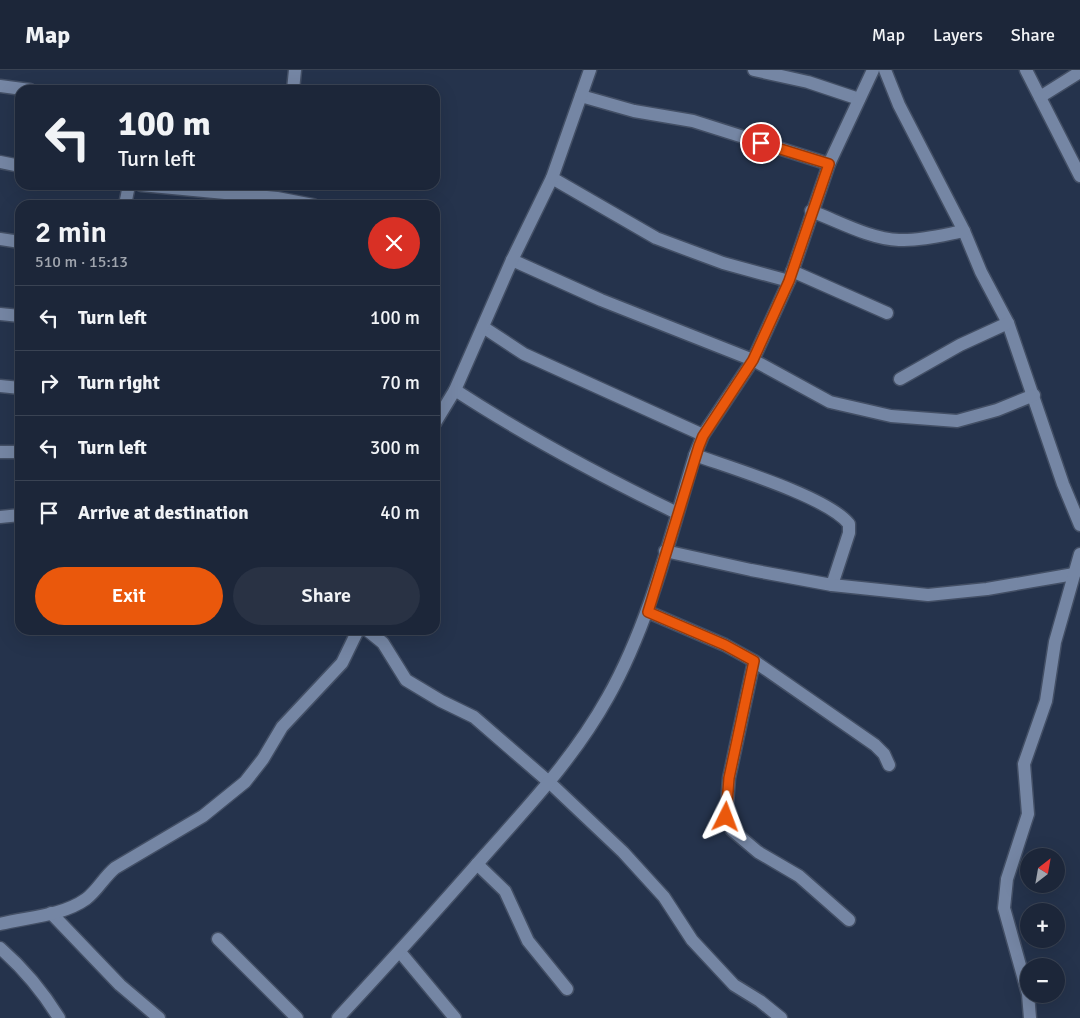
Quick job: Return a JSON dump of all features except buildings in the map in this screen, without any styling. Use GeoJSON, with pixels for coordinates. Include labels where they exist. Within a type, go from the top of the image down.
{"type":"FeatureCollection","features":[{"type":"Feature","properties":{"kind":"street"},"geometry":{"type":"LineString","coordinates":[[294,85],[295,70]]}},
{"type":"Feature","properties":{"kind":"street"},"geometry":{"type":"LineString","coordinates":[[440,415],[455,390],[512,260],[552,178],[590,70]]}},
{"type":"Feature","properties":{"kind":"street"},"geometry":{"type":"LineString","coordinates":[[754,70],[808,82],[859,99]]}},
{"type":"Feature","properties":{"kind":"street"},"geometry":{"type":"LineString","coordinates":[[338,1018],[400,952],[550,782],[577,748],[609,696],[648,612],[695,455],[703,436],[753,360],[790,276],[811,211],[829,164],[873,70]]}},
{"type":"Feature","properties":{"kind":"street"},"geometry":{"type":"LineString","coordinates":[[884,70],[924,155],[964,231],[981,272],[1008,323],[1064,484],[1080,524]]}},
{"type":"Feature","properties":{"kind":"street"},"geometry":{"type":"LineString","coordinates":[[1026,70],[1080,176]]}},
{"type":"Feature","properties":{"kind":"street"},"geometry":{"type":"LineString","coordinates":[[1040,97],[1080,72]]}},
{"type":"Feature","properties":{"kind":"street"},"geometry":{"type":"LineString","coordinates":[[0,86],[15,88]]}},
{"type":"Feature","properties":{"kind":"street"},"geometry":{"type":"LineString","coordinates":[[581,96],[634,111],[693,121],[829,164]]}},
{"type":"Feature","properties":{"kind":"street"},"geometry":{"type":"LineString","coordinates":[[0,162],[15,165]]}},
{"type":"Feature","properties":{"kind":"street"},"geometry":{"type":"LineString","coordinates":[[552,178],[656,238],[723,263],[790,276],[887,313]]}},
{"type":"Feature","properties":{"kind":"street"},"geometry":{"type":"LineString","coordinates":[[256,190],[279,191],[299,200]]}},
{"type":"Feature","properties":{"kind":"street"},"geometry":{"type":"LineString","coordinates":[[811,211],[869,233],[898,240],[928,238],[964,231]]}},
{"type":"Feature","properties":{"kind":"street"},"geometry":{"type":"LineString","coordinates":[[0,239],[15,241]]}},
{"type":"Feature","properties":{"kind":"street"},"geometry":{"type":"LineString","coordinates":[[512,260],[601,300],[753,360],[830,402],[891,416],[957,421],[997,410],[1034,395]]}},
{"type":"Feature","properties":{"kind":"street"},"geometry":{"type":"LineString","coordinates":[[0,314],[15,316]]}},
{"type":"Feature","properties":{"kind":"street"},"geometry":{"type":"LineString","coordinates":[[900,379],[960,345],[1008,323]]}},
{"type":"Feature","properties":{"kind":"street"},"geometry":{"type":"LineString","coordinates":[[483,327],[524,354],[703,436]]}},
{"type":"Feature","properties":{"kind":"street"},"geometry":{"type":"LineString","coordinates":[[0,386],[15,388]]}},
{"type":"Feature","properties":{"kind":"street"},"geometry":{"type":"LineString","coordinates":[[455,390],[513,428],[586,469],[677,513]]}},
{"type":"Feature","properties":{"kind":"street"},"geometry":{"type":"LineString","coordinates":[[0,452],[15,452]]}},
{"type":"Feature","properties":{"kind":"street"},"geometry":{"type":"LineString","coordinates":[[695,455],[801,494],[843,516],[850,524],[849,532],[832,585]]}},
{"type":"Feature","properties":{"kind":"street"},"geometry":{"type":"LineString","coordinates":[[0,517],[15,516]]}},
{"type":"Feature","properties":{"kind":"street"},"geometry":{"type":"LineString","coordinates":[[665,551],[832,585],[928,595],[987,590],[1074,574]]}},
{"type":"Feature","properties":{"kind":"street"},"geometry":{"type":"LineString","coordinates":[[1030,1018],[1028,994],[1004,908],[1007,880],[1028,814],[1024,764],[1046,700],[1055,642],[1080,554]]}},
{"type":"Feature","properties":{"kind":"street"},"geometry":{"type":"LineString","coordinates":[[648,612],[725,645],[754,661],[875,745],[884,754],[889,765]]}},
{"type":"Feature","properties":{"kind":"street"},"geometry":{"type":"LineString","coordinates":[[0,924],[51,913],[86,900],[115,868],[203,816],[245,782],[263,759],[282,727],[342,663],[356,635]]}},
{"type":"Feature","properties":{"kind":"street"},"geometry":{"type":"LineString","coordinates":[[374,635],[383,643],[406,680],[441,701],[474,717],[550,782],[623,852],[664,897],[692,940],[734,985],[760,1001],[781,1018]]}},
{"type":"Feature","properties":{"kind":"street"},"geometry":{"type":"LineString","coordinates":[[754,661],[729,778],[726,817],[732,830],[758,852],[799,876],[849,920]]}},
{"type":"Feature","properties":{"kind":"street"},"geometry":{"type":"LineString","coordinates":[[477,864],[505,891],[528,941],[567,989]]}},
{"type":"Feature","properties":{"kind":"street"},"geometry":{"type":"LineString","coordinates":[[51,913],[120,985],[158,1018]]}},
{"type":"Feature","properties":{"kind":"street"},"geometry":{"type":"LineString","coordinates":[[218,939],[298,1018]]}},
{"type":"Feature","properties":{"kind":"street"},"geometry":{"type":"LineString","coordinates":[[0,948],[17,962],[49,1001],[59,1018]]}},
{"type":"Feature","properties":{"kind":"street"},"geometry":{"type":"LineString","coordinates":[[400,952],[455,1018]]}},
{"type":"Feature","properties":{"kind":"route"},"geometry":{"type":"LineString","coordinates":[[726,817],[725,807],[729,778],[754,661],[725,645],[648,612],[695,455],[703,436],[753,360],[789,281],[811,211],[829,164],[761,143]]}}]}
